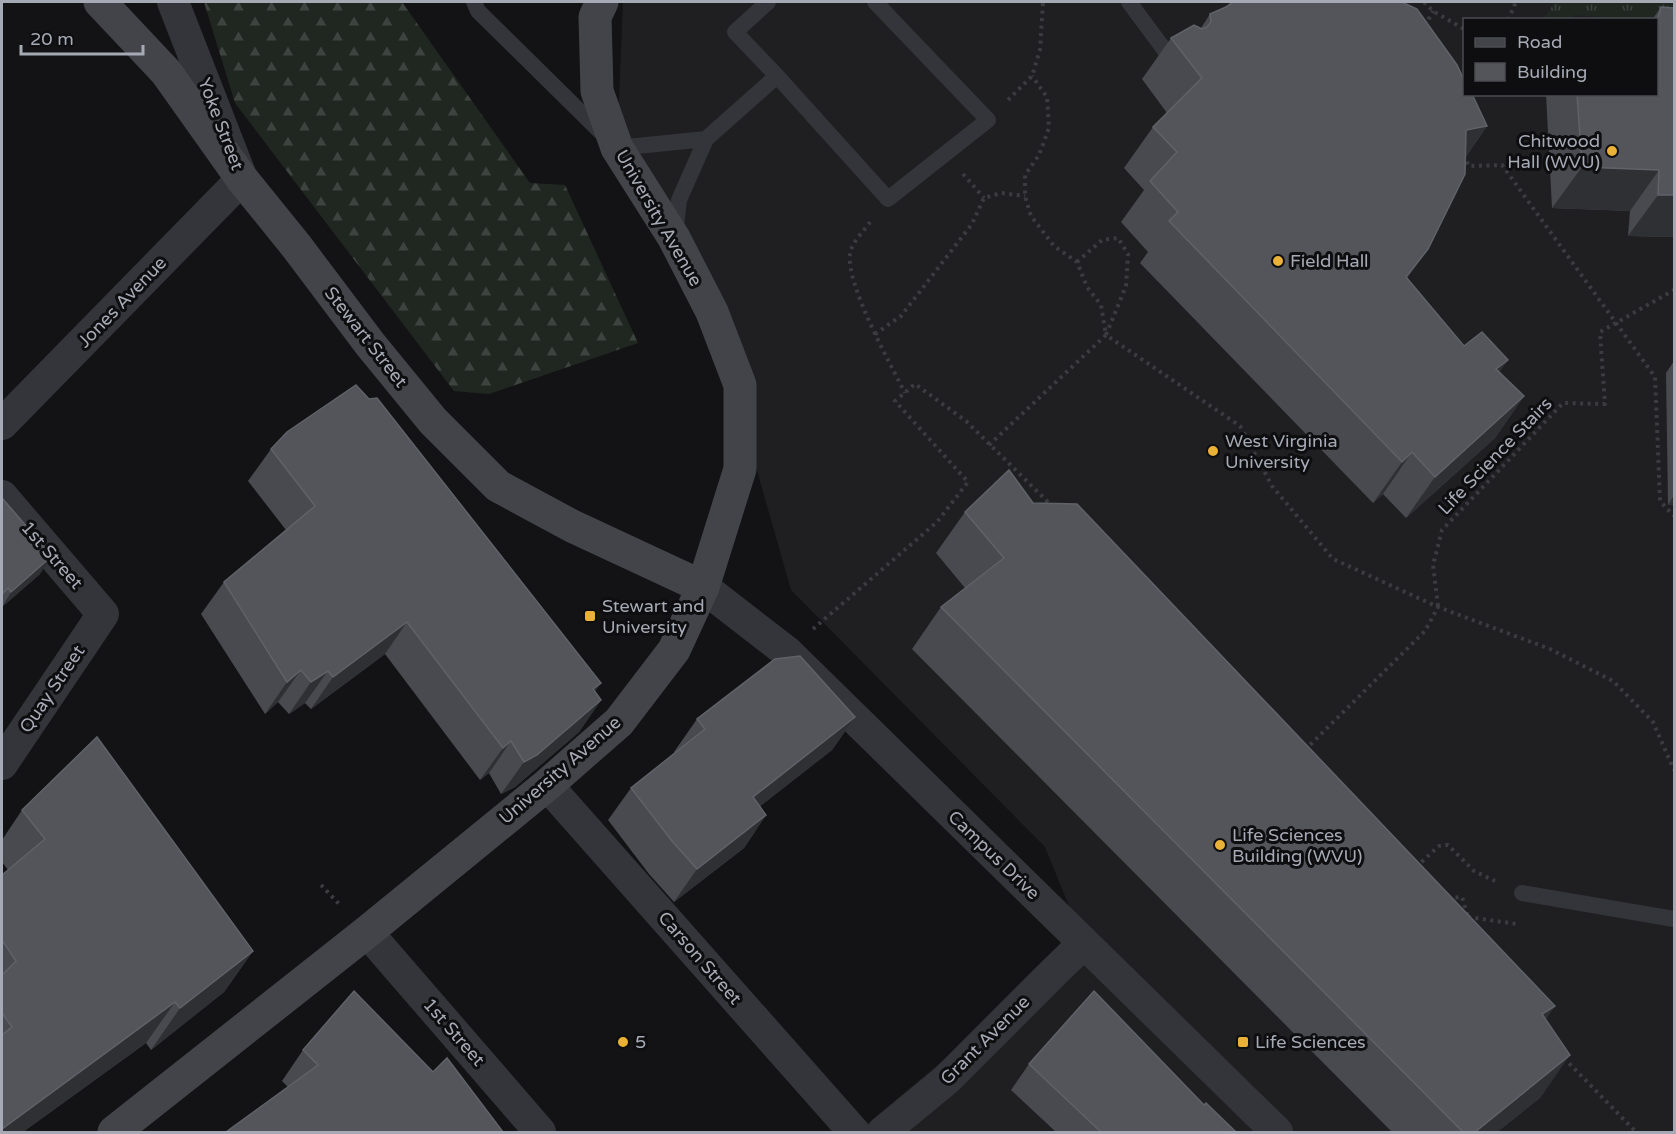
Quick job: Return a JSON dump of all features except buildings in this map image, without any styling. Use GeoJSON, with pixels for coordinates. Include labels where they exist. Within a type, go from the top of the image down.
{"type":"FeatureCollection","features":[{"type":"Feature","properties":{"kind":"street","name":"Stewart Street"},"geometry":{"type":"LineString","coordinates":[[100,2],[166,72],[242,179],[297,247],[369,344],[433,421],[498,486],[572,526],[703,586]]}},
{"type":"Feature","properties":{"kind":"street","name":"Yoke Street"},"geometry":{"type":"LineString","coordinates":[[173,2],[242,179]]}},
{"type":"Feature","properties":{"kind":"street","name":"University Avenue"},"geometry":{"type":"LineString","coordinates":[[114,1132],[368,932],[619,722],[674,650],[703,586],[740,469],[740,385],[712,312],[674,238],[617,148],[597,90],[595,17],[602,2]]}},
{"type":"Feature","properties":{"kind":"street","name":"Jones Avenue"},"geometry":{"type":"LineString","coordinates":[[2,424],[242,179]]}},
{"type":"Feature","properties":{"kind":"street","name":"1st Street"},"geometry":{"type":"LineString","coordinates":[[2,496],[103,614]]}},
{"type":"Feature","properties":{"kind":"street","name":"Campus Drive"},"geometry":{"type":"LineString","coordinates":[[703,586],[787,652],[1277,1132]]}},
{"type":"Feature","properties":{"kind":"street","name":"Quay Street"},"geometry":{"type":"LineString","coordinates":[[2,764],[103,614]]}},
{"type":"Feature","properties":{"kind":"street","name":"Carson Street"},"geometry":{"type":"LineString","coordinates":[[547,784],[854,1132]]}},
{"type":"Feature","properties":{"kind":"street","name":"1st Street"},"geometry":{"type":"LineString","coordinates":[[368,932],[540,1132]]}},
{"type":"Feature","properties":{"kind":"street","name":"Grant Avenue"},"geometry":{"type":"LineString","coordinates":[[883,1132],[946,1080],[1053,972],[1084,944]]}},
{"type":"Feature","properties":{"kind":"lane"},"geometry":{"type":"LineString","coordinates":[[768,2],[735,32],[888,199],[988,120],[875,2]]}},
{"type":"Feature","properties":{"kind":"lane"},"geometry":{"type":"LineString","coordinates":[[1129,2],[1172,60]]}},
{"type":"Feature","properties":{"kind":"lane"},"geometry":{"type":"LineString","coordinates":[[479,5],[617,148],[706,139]]}},
{"type":"Feature","properties":{"kind":"lane"},"geometry":{"type":"LineString","coordinates":[[674,238],[679,200],[706,139],[777,76]]}},
{"type":"Feature","properties":{"kind":"lane"},"geometry":{"type":"LineString","coordinates":[[1522,893],[1674,919]]}},
{"type":"Feature","properties":{"kind":"path"},"geometry":{"type":"LineString","coordinates":[[988,120],[1032,76],[1040,50],[1043,2]]}},
{"type":"Feature","properties":{"kind":"path"},"geometry":{"type":"LineString","coordinates":[[1424,2],[1433,11],[1463,28]]}},
{"type":"Feature","properties":{"kind":"path"},"geometry":{"type":"LineString","coordinates":[[1509,18],[1516,2]]}},
{"type":"Feature","properties":{"kind":"path"},"geometry":{"type":"LineString","coordinates":[[1421,31],[1433,11]]}},
{"type":"Feature","properties":{"kind":"path"},"geometry":{"type":"LineString","coordinates":[[1032,76],[1047,97],[1050,128],[1039,155],[1025,175],[1025,196],[1031,216],[1054,246],[1077,262],[1087,287],[1101,304],[1106,335],[1240,426],[1272,486],[1333,559],[1438,607],[1550,649],[1613,681],[1653,722],[1674,770]]}},
{"type":"Feature","properties":{"kind":"path"},"geometry":{"type":"LineString","coordinates":[[1457,147],[1469,166],[1502,165],[1655,377],[1660,501],[1674,516]]}},
{"type":"Feature","properties":{"kind":"path"},"geometry":{"type":"LineString","coordinates":[[875,334],[901,316],[908,308],[972,224],[984,198],[1001,193],[1025,196]]}},
{"type":"Feature","properties":{"kind":"path"},"geometry":{"type":"LineString","coordinates":[[888,199],[850,252],[851,267],[875,334],[905,393]]}},
{"type":"Feature","properties":{"kind":"path"},"geometry":{"type":"LineString","coordinates":[[989,445],[1106,335],[1126,286],[1128,254],[1118,238],[1101,240],[1077,262]]}},
{"type":"Feature","properties":{"kind":"path"},"geometry":{"type":"LineString","coordinates":[[1617,322],[1674,290]]}},
{"type":"Feature","properties":{"kind":"path","name":"Life Science Stairs"},"geometry":{"type":"LineString","coordinates":[[1438,607],[1433,565],[1442,530],[1563,403],[1605,404],[1600,332],[1617,322]]}},
{"type":"Feature","properties":{"kind":"path"},"geometry":{"type":"LineString","coordinates":[[787,652],[936,522],[968,482],[895,401],[915,384],[966,421],[1057,511]]}},
{"type":"Feature","properties":{"kind":"path"},"geometry":{"type":"LineString","coordinates":[[1302,753],[1425,630],[1438,607]]}},
{"type":"Feature","properties":{"kind":"path"},"geometry":{"type":"LineString","coordinates":[[1413,870],[1439,846],[1448,845],[1474,871]]}},
{"type":"Feature","properties":{"kind":"path"},"geometry":{"type":"LineString","coordinates":[[1440,898],[1462,897],[1468,917]]}},
{"type":"Feature","properties":{"kind":"path"},"geometry":{"type":"LineString","coordinates":[[1458,921],[1468,917],[1526,926]]}},
{"type":"Feature","properties":{"kind":"path"},"geometry":{"type":"LineString","coordinates":[[1556,1051],[1636,1132]]}},
{"type":"Feature","properties":{"kind":"shaded area","name":"West Virginia University"},"geometry":{"type":"Polygon","coordinates":[[[623,2],[1674,2],[1674,1132],[857,1132],[1084,943],[1045,847],[791,590],[712,312],[617,148],[623,2]]]}},
{"type":"Feature","properties":{"kind":"green space"},"geometry":{"type":"Polygon","coordinates":[[[204,2],[402,2],[530,183],[565,185],[638,343],[489,394],[454,391],[235,103],[204,2]]]}},
{"type":"Feature","properties":{"kind":"green space"},"geometry":{"type":"Polygon","coordinates":[[[1555,2],[1674,2],[1674,10],[1658,19],[1574,15],[1572,18],[1544,18],[1555,2]]]}},
{"type":"Feature","properties":{"kind":"place","name":"Chitwood Hall (WVU)"},"geometry":{"type":"Point","coordinates":[1612,151]}},
{"type":"Feature","properties":{"kind":"place","name":"Field Hall"},"geometry":{"type":"Point","coordinates":[1278,261]}},
{"type":"Feature","properties":{"kind":"place","name":"West Virginia University"},"geometry":{"type":"Point","coordinates":[1213,451]}},
{"type":"Feature","properties":{"kind":"place","name":"Stewart and University"},"geometry":{"type":"Point","coordinates":[590,616]}},
{"type":"Feature","properties":{"kind":"place","name":"Life Sciences Building (WVU)"},"geometry":{"type":"Point","coordinates":[1220,845]}},
{"type":"Feature","properties":{"kind":"place","name":"5"},"geometry":{"type":"Point","coordinates":[623,1042]}},
{"type":"Feature","properties":{"kind":"place","name":"Life Sciences"},"geometry":{"type":"Point","coordinates":[1243,1042]}}]}
